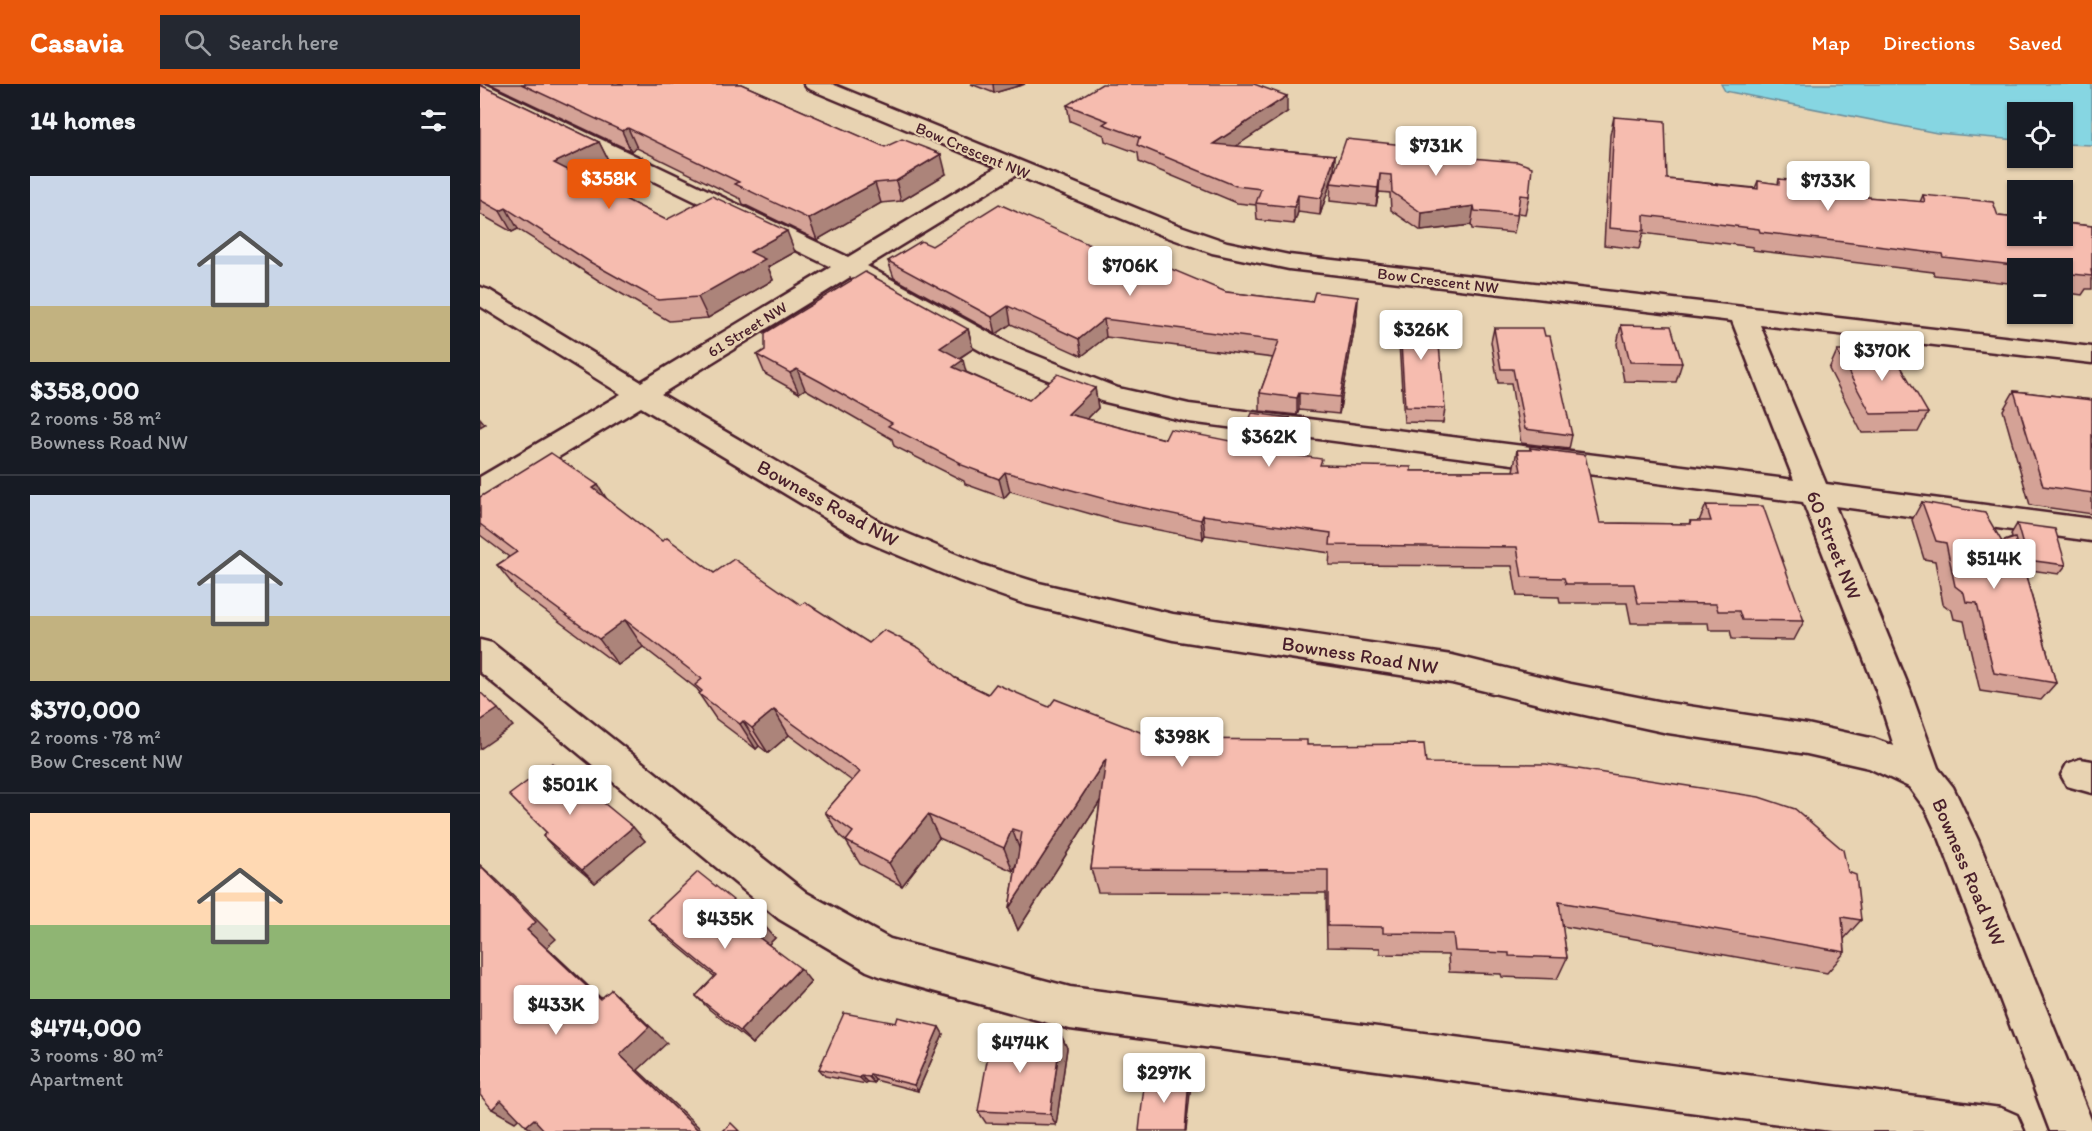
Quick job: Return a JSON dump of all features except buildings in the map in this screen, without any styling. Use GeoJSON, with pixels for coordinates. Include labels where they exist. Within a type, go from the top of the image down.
{"type":"FeatureCollection","features":[{"type":"Feature","properties":{"kind":"street","name":"Bow Crescent NW"},"geometry":{"type":"LineString","coordinates":[[814,84],[1013,167],[1221,248],[1289,262],[2092,355]]}},
{"type":"Feature","properties":{"kind":"street"},"geometry":{"type":"LineString","coordinates":[[480,89],[848,266],[1005,353],[1111,395],[1189,413],[2092,530]]}},
{"type":"Feature","properties":{"kind":"street","name":"61 Street NW"},"geometry":{"type":"LineString","coordinates":[[480,491],[642,395],[848,266],[1013,167]]}},
{"type":"Feature","properties":{"kind":"street","name":"Bowness Road NW"},"geometry":{"type":"LineString","coordinates":[[480,295],[642,395],[871,531],[971,573],[1036,595],[1173,627],[1452,669],[1657,716],[1807,739],[1875,754],[1922,776],[1940,799],[1959,840],[2073,1131]]}},
{"type":"Feature","properties":{"kind":"street","name":"60 Street NW"},"geometry":{"type":"LineString","coordinates":[[1743,315],[1812,493],[1893,690],[1922,776]]}},
{"type":"Feature","properties":{"kind":"street"},"geometry":{"type":"LineString","coordinates":[[480,653],[793,906],[882,957],[1070,1008],[2001,1131]]}},
{"type":"Feature","properties":{"kind":"water"},"geometry":{"type":"Polygon","coordinates":[[[1721,84],[2092,84],[2092,145],[2073,144],[2073,102],[2007,102],[2007,139],[1937,133],[1725,91],[1721,84]]]}}]}
